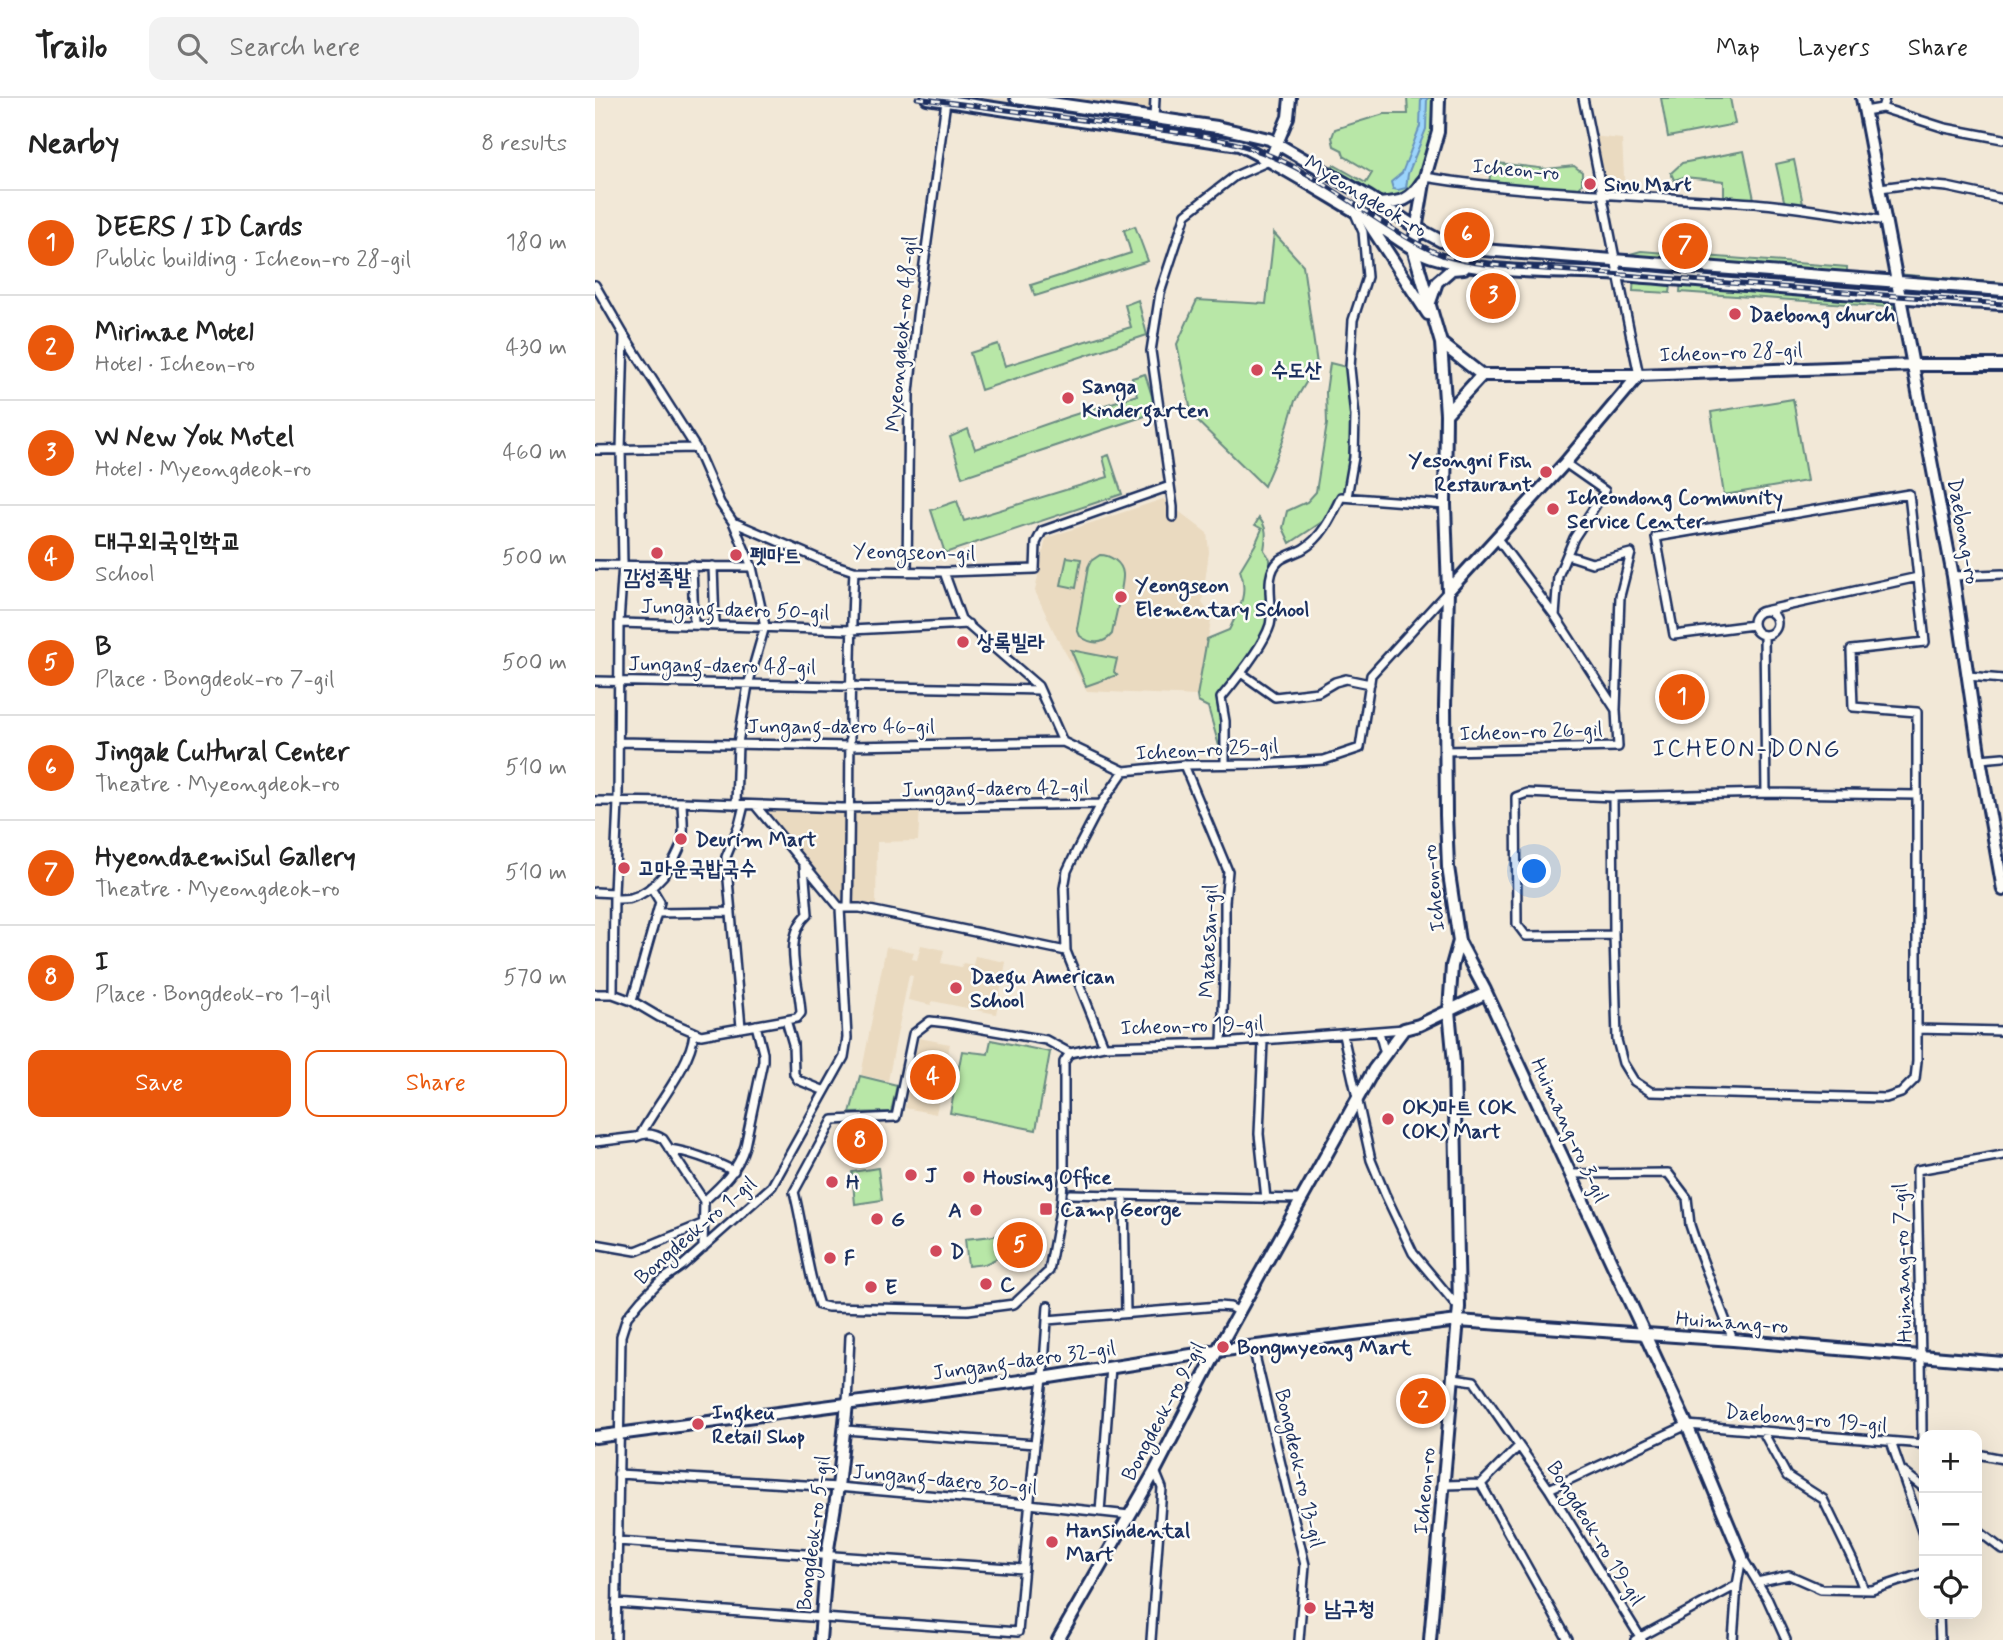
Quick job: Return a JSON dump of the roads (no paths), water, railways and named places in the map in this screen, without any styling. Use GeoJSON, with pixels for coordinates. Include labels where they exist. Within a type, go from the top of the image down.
{"type":"FeatureCollection","features":[{"type":"Feature","properties":{"kind":"street","name":"Myeongdeok-ro"},"geometry":{"type":"LineString","coordinates":[[927,98],[1239,145],[1270,160],[1428,256],[1476,268],[1618,275],[2003,304]]}},
{"type":"Feature","properties":{"kind":"street","name":"Myeongdeok-ro"},"geometry":{"type":"LineString","coordinates":[[1016,98],[1057,101],[1217,127],[1276,142],[1417,228],[1441,241],[1470,249],[2003,290]]}},
{"type":"Feature","properties":{"kind":"street"},"geometry":{"type":"LineString","coordinates":[[1154,118],[1155,98]]}},
{"type":"Feature","properties":{"kind":"street"},"geometry":{"type":"LineString","coordinates":[[1173,517],[1151,352],[1160,293],[1186,214],[1235,176],[1270,160],[1288,117],[1290,98]]}},
{"type":"Feature","properties":{"kind":"street","name":"Icheon-ro"},"geometry":{"type":"LineString","coordinates":[[1430,1640],[1459,1307],[1454,1063],[1449,1011],[1452,966],[1459,941],[1448,867],[1445,751],[1448,591],[1446,414],[1441,342],[1413,248],[1425,177],[1438,132],[1439,98]]}},
{"type":"Feature","properties":{"kind":"street"},"geometry":{"type":"LineString","coordinates":[[1441,342],[1482,375],[1639,375],[1583,98]]}},
{"type":"Feature","properties":{"kind":"street","name":"Daebong-ro"},"geometry":{"type":"LineString","coordinates":[[1862,98],[1953,576],[1980,759],[2003,890]]}},
{"type":"Feature","properties":{"kind":"street"},"geometry":{"type":"LineString","coordinates":[[1882,108],[1885,98]]}},
{"type":"Feature","properties":{"kind":"street","name":"Myeongdeok-ro 48-gil"},"geometry":{"type":"LineString","coordinates":[[907,572],[909,393],[946,101]]}},
{"type":"Feature","properties":{"kind":"street"},"geometry":{"type":"LineString","coordinates":[[1865,111],[1882,108],[1945,128],[2003,139]]}},
{"type":"Feature","properties":{"kind":"street"},"geometry":{"type":"LineString","coordinates":[[1380,204],[1398,202],[1414,196],[1425,177]]}},
{"type":"Feature","properties":{"kind":"street","name":"Icheon-ro"},"geometry":{"type":"LineString","coordinates":[[1425,177],[1477,186],[1759,204],[1886,220]]}},
{"type":"Feature","properties":{"kind":"street"},"geometry":{"type":"LineString","coordinates":[[1880,188],[1911,184],[1947,187],[2003,199]]}},
{"type":"Feature","properties":{"kind":"street"},"geometry":{"type":"LineString","coordinates":[[1347,496],[1354,457],[1355,416],[1350,368],[1353,320],[1367,277],[1363,232],[1353,211]]}},
{"type":"Feature","properties":{"kind":"street"},"geometry":{"type":"LineString","coordinates":[[1364,216],[1436,325]]}},
{"type":"Feature","properties":{"kind":"street"},"geometry":{"type":"LineString","coordinates":[[1429,305],[1437,282],[1452,269],[1476,268]]}},
{"type":"Feature","properties":{"kind":"street"},"geometry":{"type":"LineString","coordinates":[[595,285],[696,448],[720,503],[733,522],[752,567],[765,626],[748,685],[738,743],[739,825],[726,857],[741,1027]]}},
{"type":"Feature","properties":{"kind":"street"},"geometry":{"type":"LineString","coordinates":[[613,995],[619,623],[623,564],[621,450],[624,335]]}},
{"type":"Feature","properties":{"kind":"street","name":"Icheon-ro 28-gil"},"geometry":{"type":"LineString","coordinates":[[1448,591],[1565,463],[1639,375],[1914,365],[2002,367]]}},
{"type":"Feature","properties":{"kind":"street"},"geometry":{"type":"LineString","coordinates":[[1446,414],[1482,375]]}},
{"type":"Feature","properties":{"kind":"street"},"geometry":{"type":"LineString","coordinates":[[595,450],[696,448]]}},
{"type":"Feature","properties":{"kind":"street"},"geometry":{"type":"LineString","coordinates":[[1555,616],[1558,576],[1574,538],[1605,491],[1565,463]]}},
{"type":"Feature","properties":{"kind":"street","name":"Yeongseon-gil"},"geometry":{"type":"LineString","coordinates":[[733,522],[826,562],[854,571],[1035,569],[1036,543],[1042,531],[1170,486]]}},
{"type":"Feature","properties":{"kind":"street"},"geometry":{"type":"LineString","coordinates":[[1613,797],[1617,1040],[1623,1063],[1634,1081],[1651,1091],[1886,1098],[1901,1093],[1915,1079],[1917,712],[1853,707],[1851,650],[1925,642],[1909,494],[1656,537],[1674,635],[1753,625]]}},
{"type":"Feature","properties":{"kind":"street"},"geometry":{"type":"LineString","coordinates":[[1225,764],[1225,721],[1221,698],[1241,673],[1270,624],[1271,575],[1278,561],[1306,547],[1317,538],[1341,496],[1445,505]]}},
{"type":"Feature","properties":{"kind":"street"},"geometry":{"type":"LineString","coordinates":[[1496,537],[1555,616],[1616,710]]}},
{"type":"Feature","properties":{"kind":"street"},"geometry":{"type":"LineString","coordinates":[[1567,555],[1592,563],[1632,554],[1620,596],[1616,710]]}},
{"type":"Feature","properties":{"kind":"street"},"geometry":{"type":"LineString","coordinates":[[595,565],[752,567]]}},
{"type":"Feature","properties":{"kind":"street"},"geometry":{"type":"LineString","coordinates":[[692,565],[694,625]]}},
{"type":"Feature","properties":{"kind":"street"},"geometry":{"type":"LineString","coordinates":[[713,566],[715,625]]}},
{"type":"Feature","properties":{"kind":"street","name":"Jungang-daero 50-gil"},"geometry":{"type":"LineString","coordinates":[[849,685],[854,571]]}},
{"type":"Feature","properties":{"kind":"street"},"geometry":{"type":"LineString","coordinates":[[944,572],[961,619],[1038,686],[1063,742]]}},
{"type":"Feature","properties":{"kind":"street"},"geometry":{"type":"LineString","coordinates":[[1953,576],[2003,574]]}},
{"type":"Feature","properties":{"kind":"street"},"geometry":{"type":"LineString","coordinates":[[1764,611],[1771,613],[1777,623],[1774,630],[1764,635],[1757,632],[1753,625],[1756,614],[1764,611],[1918,577]]}},
{"type":"Feature","properties":{"kind":"street"},"geometry":{"type":"LineString","coordinates":[[1241,673],[1275,697],[1318,692],[1346,679],[1370,684],[1371,675],[1448,591]]}},
{"type":"Feature","properties":{"kind":"street","name":"Jungang-daero 50-gil"},"geometry":{"type":"LineString","coordinates":[[619,623],[851,630],[968,624]]}},
{"type":"Feature","properties":{"kind":"street"},"geometry":{"type":"LineString","coordinates":[[1764,635],[1766,793]]}},
{"type":"Feature","properties":{"kind":"street"},"geometry":{"type":"LineString","coordinates":[[1968,676],[2003,678]]}},
{"type":"Feature","properties":{"kind":"street","name":"Jungang-daero 48-gil"},"geometry":{"type":"LineString","coordinates":[[595,681],[1039,690]]}},
{"type":"Feature","properties":{"kind":"street","name":"Icheon-ro 25-gil"},"geometry":{"type":"LineString","coordinates":[[1063,742],[1124,771],[1184,765],[1324,760],[1360,748],[1370,684]]}},
{"type":"Feature","properties":{"kind":"street"},"geometry":{"type":"LineString","coordinates":[[844,908],[850,808],[849,685]]}},
{"type":"Feature","properties":{"kind":"street","name":"Icheon-ro 26-gil"},"geometry":{"type":"LineString","coordinates":[[1445,751],[1618,747],[1616,710]]}},
{"type":"Feature","properties":{"kind":"street","name":"Jungang-daero 46-gil"},"geometry":{"type":"LineString","coordinates":[[618,742],[850,746],[1063,742]]}},
{"type":"Feature","properties":{"kind":"street"},"geometry":{"type":"LineString","coordinates":[[1980,759],[2003,757]]}},
{"type":"Feature","properties":{"kind":"street","name":"Mataesan-gil"},"geometry":{"type":"LineString","coordinates":[[1184,765],[1228,871],[1221,1043]]}},
{"type":"Feature","properties":{"kind":"street","name":"Jungang-daero 42-gil"},"geometry":{"type":"LineString","coordinates":[[595,802],[850,808],[1101,804],[1124,771]]}},
{"type":"Feature","properties":{"kind":"street"},"geometry":{"type":"LineString","coordinates":[[1614,935],[1525,936],[1517,924],[1516,797],[1527,793],[1613,797],[1766,793],[1916,795]]}},
{"type":"Feature","properties":{"kind":"street"},"geometry":{"type":"LineString","coordinates":[[595,892],[632,898],[656,884],[682,841],[682,802]]}},
{"type":"Feature","properties":{"kind":"street","name":"Icheon-ro 19-gil"},"geometry":{"type":"LineString","coordinates":[[1101,804],[1067,872],[1064,888],[1066,951],[1104,1046],[1263,1041],[1404,1030]]}},
{"type":"Feature","properties":{"kind":"street"},"geometry":{"type":"LineString","coordinates":[[755,805],[804,865],[844,908],[860,908],[1066,951]]}},
{"type":"Feature","properties":{"kind":"street"},"geometry":{"type":"LineString","coordinates":[[595,994],[613,995],[632,1001],[694,1033],[715,1033],[797,1018],[801,1013],[801,999],[794,944],[800,921],[808,914],[804,865]]}},
{"type":"Feature","properties":{"kind":"street"},"geometry":{"type":"LineString","coordinates":[[632,1001],[660,902],[650,887]]}},
{"type":"Feature","properties":{"kind":"street","name":"Bongdeok-ro 1-gil"},"geometry":{"type":"LineString","coordinates":[[616,1640],[621,1336],[627,1317],[659,1282],[682,1266],[772,1186],[844,1057],[847,1038],[844,908]]}},
{"type":"Feature","properties":{"kind":"street"},"geometry":{"type":"LineString","coordinates":[[657,912],[731,912]]}},
{"type":"Feature","properties":{"kind":"street","name":"Huimang-ro 3-gil"},"geometry":{"type":"LineString","coordinates":[[1459,941],[1486,993],[1687,1425],[1742,1557]]}},
{"type":"Feature","properties":{"kind":"street","name":"Bongdeok-ro 9-gil"},"geometry":{"type":"LineString","coordinates":[[1058,1640],[1155,1471],[1217,1351],[1357,1098],[1385,1055],[1404,1030],[1486,993]]}},
{"type":"Feature","properties":{"kind":"street"},"geometry":{"type":"LineString","coordinates":[[786,1020],[793,1044],[794,1074],[798,1080],[825,1091]]}},
{"type":"Feature","properties":{"kind":"street"},"geometry":{"type":"LineString","coordinates":[[1070,1053],[1063,1062],[1064,1172],[1049,1271],[1014,1304],[968,1310],[819,1305],[810,1281],[794,1192],[833,1120],[896,1117],[913,1034],[930,1021],[1046,1040],[1070,1053],[1104,1046]]}},
{"type":"Feature","properties":{"kind":"street"},"geometry":{"type":"LineString","coordinates":[[704,1201],[734,1171],[745,1146],[763,1060],[756,1025]]}},
{"type":"Feature","properties":{"kind":"street"},"geometry":{"type":"LineString","coordinates":[[1917,1030],[2003,1031]]}},
{"type":"Feature","properties":{"kind":"street"},"geometry":{"type":"LineString","coordinates":[[1379,1032],[1385,1055]]}},
{"type":"Feature","properties":{"kind":"street"},"geometry":{"type":"LineString","coordinates":[[595,1142],[641,1134],[686,1062],[693,1046],[694,1033]]}},
{"type":"Feature","properties":{"kind":"street"},"geometry":{"type":"LineString","coordinates":[[1343,1035],[1371,1160],[1385,1194],[1413,1253],[1459,1307]]}},
{"type":"Feature","properties":{"kind":"street"},"geometry":{"type":"LineString","coordinates":[[1263,1041],[1259,1134],[1266,1199]]}},
{"type":"Feature","properties":{"kind":"street"},"geometry":{"type":"LineString","coordinates":[[641,1134],[657,1135],[663,1139],[704,1201],[703,1248]]}},
{"type":"Feature","properties":{"kind":"street"},"geometry":{"type":"LineString","coordinates":[[669,1149],[704,1158],[734,1171]]}},
{"type":"Feature","properties":{"kind":"street","name":"Huimang-ro 7-gil"},"geometry":{"type":"LineString","coordinates":[[1922,1356],[1917,1252],[1917,1170],[2003,1155]]}},
{"type":"Feature","properties":{"kind":"street"},"geometry":{"type":"LineString","coordinates":[[1569,1174],[1668,1173],[1687,1198],[1690,1225],[1733,1340]]}},
{"type":"Feature","properties":{"kind":"street"},"geometry":{"type":"LineString","coordinates":[[1071,1194],[1301,1199]]}},
{"type":"Feature","properties":{"kind":"street"},"geometry":{"type":"LineString","coordinates":[[1124,1196],[1126,1314]]}},
{"type":"Feature","properties":{"kind":"street"},"geometry":{"type":"LineString","coordinates":[[595,1244],[636,1251],[702,1224]]}},
{"type":"Feature","properties":{"kind":"street"},"geometry":{"type":"LineString","coordinates":[[616,1603],[1018,1632],[1048,1306]]}},
{"type":"Feature","properties":{"kind":"street"},"geometry":{"type":"LineString","coordinates":[[1047,1320],[1219,1306],[1230,1307],[1239,1312]]}},
{"type":"Feature","properties":{"kind":"street","name":"Huimang-ro"},"geometry":{"type":"LineString","coordinates":[[1458,1321],[1733,1340],[2003,1363]]}},
{"type":"Feature","properties":{"kind":"street","name":"Jungang-daero 32-gil"},"geometry":{"type":"LineString","coordinates":[[595,1437],[1043,1378],[1217,1351],[1458,1321]]}},
{"type":"Feature","properties":{"kind":"street","name":"Bongdeok-ro 5-gil"},"geometry":{"type":"LineString","coordinates":[[820,1640],[827,1555],[845,1430],[850,1336]]}},
{"type":"Feature","properties":{"kind":"street","name":"Bongdeok-ro 13-gil"},"geometry":{"type":"LineString","coordinates":[[1253,1347],[1305,1565],[1299,1640]]}},
{"type":"Feature","properties":{"kind":"street","name":"Daebong-ro 19-gil"},"geometry":{"type":"LineString","coordinates":[[1922,1356],[1923,1430]]}},
{"type":"Feature","properties":{"kind":"street"},"geometry":{"type":"LineString","coordinates":[[1100,1513],[1111,1367]]}},
{"type":"Feature","properties":{"kind":"street","name":"Bongdeok-ro 19-gil"},"geometry":{"type":"LineString","coordinates":[[1454,1378],[1474,1381],[1549,1489],[1639,1639]]}},
{"type":"Feature","properties":{"kind":"street"},"geometry":{"type":"LineString","coordinates":[[1549,1489],[1687,1425]]}},
{"type":"Feature","properties":{"kind":"street","name":"Daebong-ro 19-gil"},"geometry":{"type":"LineString","coordinates":[[1687,1425],[1919,1444]]}},
{"type":"Feature","properties":{"kind":"street","name":"Bongdeok-ro 5-gil"},"geometry":{"type":"LineString","coordinates":[[845,1430],[1035,1444]]}},
{"type":"Feature","properties":{"kind":"street"},"geometry":{"type":"LineString","coordinates":[[1763,1432],[1787,1476],[1823,1499],[1864,1590]]}},
{"type":"Feature","properties":{"kind":"street"},"geometry":{"type":"LineString","coordinates":[[1891,1442],[1919,1522]]}},
{"type":"Feature","properties":{"kind":"street"},"geometry":{"type":"LineString","coordinates":[[1444,1485],[1481,1484],[1519,1446]]}},
{"type":"Feature","properties":{"kind":"street"},"geometry":{"type":"LineString","coordinates":[[1982,1455],[2003,1459]]}},
{"type":"Feature","properties":{"kind":"street"},"geometry":{"type":"LineString","coordinates":[[1901,1469],[1919,1484]]}},
{"type":"Feature","properties":{"kind":"street"},"geometry":{"type":"LineString","coordinates":[[1151,1640],[1162,1488],[1155,1471]]}},
{"type":"Feature","properties":{"kind":"street","name":"Jungang-daero 30-gil"},"geometry":{"type":"LineString","coordinates":[[618,1474],[838,1487],[1129,1515]]}},
{"type":"Feature","properties":{"kind":"street"},"geometry":{"type":"LineString","coordinates":[[1481,1484],[1567,1640]]}},
{"type":"Feature","properties":{"kind":"street"},"geometry":{"type":"LineString","coordinates":[[1982,1534],[2003,1550]]}},
{"type":"Feature","properties":{"kind":"street"},"geometry":{"type":"LineString","coordinates":[[617,1541],[1024,1569]]}},
{"type":"Feature","properties":{"kind":"street"},"geometry":{"type":"LineString","coordinates":[[1742,1557],[1767,1598],[1786,1640]]}},
{"type":"Feature","properties":{"kind":"street"},"geometry":{"type":"LineString","coordinates":[[1733,1640],[1742,1557]]}},
{"type":"Feature","properties":{"kind":"street"},"geometry":{"type":"LineString","coordinates":[[1758,1583],[1789,1575],[1821,1589],[1873,1590],[1919,1575]]}},
{"type":"Feature","properties":{"kind":"street"},"geometry":{"type":"LineString","coordinates":[[1639,1639],[1737,1585]]}},
{"type":"Feature","properties":{"kind":"street"},"geometry":{"type":"LineString","coordinates":[[1939,1619],[1941,1640]]}},
{"type":"Feature","properties":{"kind":"water"},"geometry":{"type":"Polygon","coordinates":[[[1421,98],[1427,98],[1426,129],[1408,174],[1406,188],[1393,189],[1391,182],[1402,173],[1420,126],[1421,98]]]}},
{"type":"Feature","properties":{"kind":"railway"},"geometry":{"type":"LineString","coordinates":[[917,98],[1180,132],[1247,147],[1298,169],[1417,243],[1442,255],[1464,261],[2003,304]]}},
{"type":"Feature","properties":{"kind":"place","name":"Sinu Mart"},"geometry":{"type":"Point","coordinates":[1590,184]}},
{"type":"Feature","properties":{"kind":"place","name":"Jingak Cultural Center"},"geometry":{"type":"Point","coordinates":[1467,235]}},
{"type":"Feature","properties":{"kind":"place","name":"Hyeondaemisul Gallery"},"geometry":{"type":"Point","coordinates":[1685,246]}},
{"type":"Feature","properties":{"kind":"place","name":"W New Yok Motel"},"geometry":{"type":"Point","coordinates":[1493,296]}},
{"type":"Feature","properties":{"kind":"place","name":"Daebong church"},"geometry":{"type":"Point","coordinates":[1735,314]}},
{"type":"Feature","properties":{"kind":"place","name":"수도산"},"geometry":{"type":"Point","coordinates":[1257,370]}},
{"type":"Feature","properties":{"kind":"place","name":"Sanga Kindergarten"},"geometry":{"type":"Point","coordinates":[1068,398]}},
{"type":"Feature","properties":{"kind":"place","name":"Yesongni Fish Restaurant"},"geometry":{"type":"Point","coordinates":[1546,472]}},
{"type":"Feature","properties":{"kind":"place","name":"Icheondong Community Service Center"},"geometry":{"type":"Point","coordinates":[1553,509]}},
{"type":"Feature","properties":{"kind":"place","name":"감성족발"},"geometry":{"type":"Point","coordinates":[657,553]}},
{"type":"Feature","properties":{"kind":"place","name":"펫마트"},"geometry":{"type":"Point","coordinates":[736,555]}},
{"type":"Feature","properties":{"kind":"place","name":"Yeongseon Elementary School"},"geometry":{"type":"Point","coordinates":[1121,597]}},
{"type":"Feature","properties":{"kind":"place","name":"상록빌라"},"geometry":{"type":"Point","coordinates":[963,642]}},
{"type":"Feature","properties":{"kind":"place","name":"DEERS / ID Cards"},"geometry":{"type":"Point","coordinates":[1682,697]}},
{"type":"Feature","properties":{"kind":"place","name":"Deurim Mart"},"geometry":{"type":"Point","coordinates":[681,839]}},
{"type":"Feature","properties":{"kind":"place","name":"고마운국밥국수"},"geometry":{"type":"Point","coordinates":[624,868]}},
{"type":"Feature","properties":{"kind":"place","name":"Daegu American School"},"geometry":{"type":"Point","coordinates":[956,988]}},
{"type":"Feature","properties":{"kind":"place","name":"대구외국인학교"},"geometry":{"type":"Point","coordinates":[933,1077]}},
{"type":"Feature","properties":{"kind":"place","name":"OK)마트 (OK (OK) Mart"},"geometry":{"type":"Point","coordinates":[1388,1119]}},
{"type":"Feature","properties":{"kind":"place","name":"I"},"geometry":{"type":"Point","coordinates":[860,1141]}},
{"type":"Feature","properties":{"kind":"place","name":"J"},"geometry":{"type":"Point","coordinates":[911,1175]}},
{"type":"Feature","properties":{"kind":"place","name":"Housing Office"},"geometry":{"type":"Point","coordinates":[969,1177]}},
{"type":"Feature","properties":{"kind":"place","name":"H"},"geometry":{"type":"Point","coordinates":[832,1182]}},
{"type":"Feature","properties":{"kind":"place","name":"Camp George"},"geometry":{"type":"Point","coordinates":[1046,1209]}},
{"type":"Feature","properties":{"kind":"place","name":"A"},"geometry":{"type":"Point","coordinates":[976,1210]}},
{"type":"Feature","properties":{"kind":"place","name":"G"},"geometry":{"type":"Point","coordinates":[877,1219]}},
{"type":"Feature","properties":{"kind":"place","name":"B"},"geometry":{"type":"Point","coordinates":[1020,1245]}},
{"type":"Feature","properties":{"kind":"place","name":"D"},"geometry":{"type":"Point","coordinates":[936,1251]}},
{"type":"Feature","properties":{"kind":"place","name":"F"},"geometry":{"type":"Point","coordinates":[830,1258]}},
{"type":"Feature","properties":{"kind":"place","name":"C"},"geometry":{"type":"Point","coordinates":[986,1284]}},
{"type":"Feature","properties":{"kind":"place","name":"E"},"geometry":{"type":"Point","coordinates":[871,1287]}},
{"type":"Feature","properties":{"kind":"place","name":"Bongmyeong Mart"},"geometry":{"type":"Point","coordinates":[1223,1347]}},
{"type":"Feature","properties":{"kind":"place","name":"Mirinae Motel"},"geometry":{"type":"Point","coordinates":[1423,1401]}},
{"type":"Feature","properties":{"kind":"place","name":"Ingkeu Retail Shop"},"geometry":{"type":"Point","coordinates":[698,1424]}},
{"type":"Feature","properties":{"kind":"place","name":"Hansindental Mart"},"geometry":{"type":"Point","coordinates":[1052,1542]}},
{"type":"Feature","properties":{"kind":"place","name":"남구청"},"geometry":{"type":"Point","coordinates":[1310,1608]}},
{"type":"Feature","properties":{"kind":"district","name":"ICHEON-DONG"},"geometry":{"type":"Point","coordinates":[1747,748]}}]}
